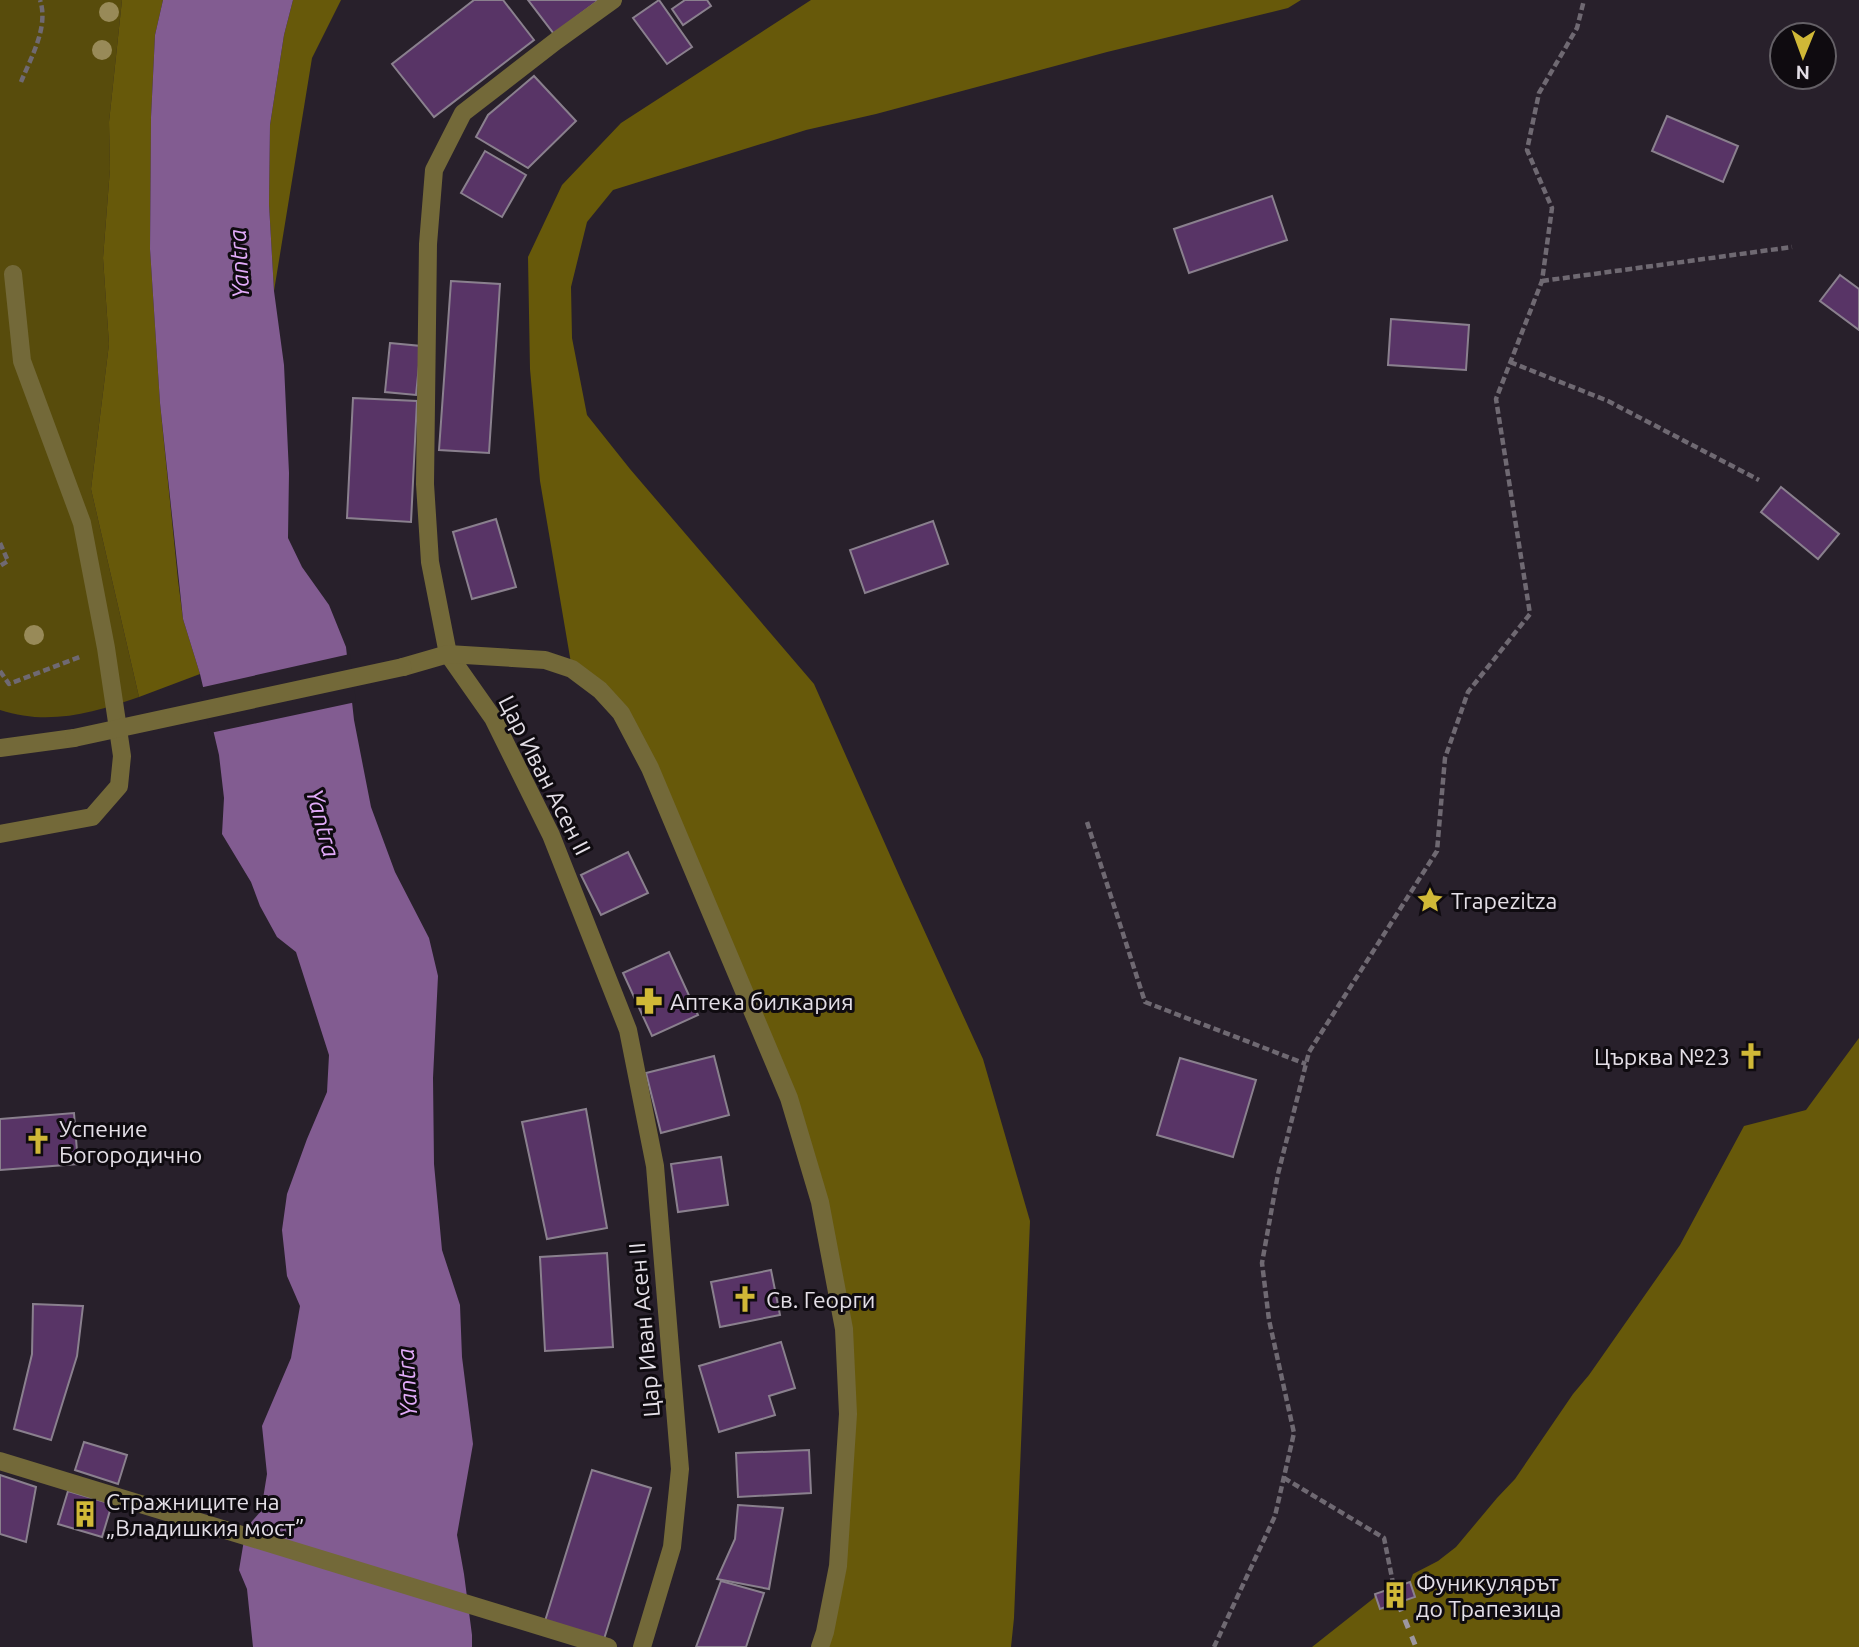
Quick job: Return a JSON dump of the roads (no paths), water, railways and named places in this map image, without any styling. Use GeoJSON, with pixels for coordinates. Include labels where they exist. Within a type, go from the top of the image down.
{"type":"FeatureCollection","features":[{"type":"Feature","properties":{"kind":"street","name":"Цар Иван Асен II"},"geometry":{"type":"LineString","coordinates":[[614,0],[463,113],[434,170],[428,244],[425,484],[430,562],[448,654],[493,718],[551,835],[628,1030],[655,1166],[680,1469],[673,1547],[642,1647]]}},
{"type":"Feature","properties":{"kind":"street"},"geometry":{"type":"LineString","coordinates":[[0,834],[92,817],[119,786],[122,756],[106,648],[82,523],[22,361],[13,274]]}},
{"type":"Feature","properties":{"kind":"street"},"geometry":{"type":"LineString","coordinates":[[0,748],[74,738],[403,667],[448,654],[545,660],[572,669],[600,690],[621,713],[650,768],[789,1098],[820,1202],[844,1329],[848,1414],[838,1566],[820,1647]]}},
{"type":"Feature","properties":{"kind":"street"},"geometry":{"type":"LineString","coordinates":[[0,1461],[608,1647]]}},
{"type":"Feature","properties":{"kind":"water","name":"Yantra"},"geometry":{"type":"Polygon","coordinates":[[[163,0],[293,0],[284,35],[270,125],[269,204],[274,291],[284,365],[289,473],[288,538],[302,567],[329,605],[346,647],[354,720],[371,807],[395,872],[429,938],[438,976],[433,1078],[434,1164],[442,1250],[460,1305],[462,1357],[473,1444],[457,1535],[472,1647],[253,1647],[247,1589],[239,1570],[246,1528],[261,1511],[267,1474],[262,1426],[291,1358],[300,1306],[287,1276],[282,1230],[287,1194],[327,1092],[329,1055],[296,952],[277,937],[260,906],[251,882],[222,834],[224,798],[219,755],[200,674],[183,619],[160,403],[150,249],[155,35],[163,0]]]}},
{"type":"Feature","properties":{"kind":"railway"},"geometry":{"type":"LineString","coordinates":[[1398,1603],[1416,1647]]}},
{"type":"Feature","properties":{"kind":"place","name":"Trapezitza"},"geometry":{"type":"Point","coordinates":[1430,900]}},
{"type":"Feature","properties":{"kind":"place","name":"Аптека билкария"},"geometry":{"type":"Point","coordinates":[649,1001]}},
{"type":"Feature","properties":{"kind":"place","name":"Църква №23"},"geometry":{"type":"Point","coordinates":[1751,1056]}},
{"type":"Feature","properties":{"kind":"place","name":"Успение Богородично"},"geometry":{"type":"Point","coordinates":[38,1141]}},
{"type":"Feature","properties":{"kind":"place","name":"Св. Георги"},"geometry":{"type":"Point","coordinates":[745,1299]}},
{"type":"Feature","properties":{"kind":"place","name":"Стражниците на „Владишкия мост”"},"geometry":{"type":"Point","coordinates":[85,1514]}},
{"type":"Feature","properties":{"kind":"place","name":"Фуникулярът до Трапезица"},"geometry":{"type":"Point","coordinates":[1395,1595]}}]}
